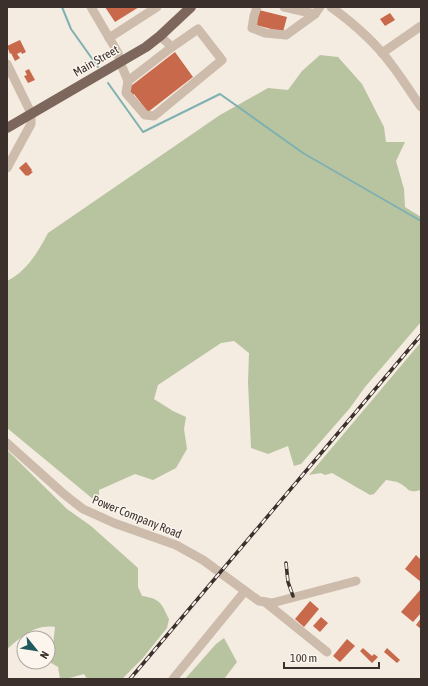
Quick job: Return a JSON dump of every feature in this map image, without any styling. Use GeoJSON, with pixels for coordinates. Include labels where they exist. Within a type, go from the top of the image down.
{"type":"FeatureCollection","features":[{"type":"Feature","properties":{"kind":"main road","name":"Main Street"},"geometry":{"type":"LineString","coordinates":[[7,128],[146,47],[191,7]]}},
{"type":"Feature","properties":{"kind":"street"},"geometry":{"type":"LineString","coordinates":[[91,7],[118,54],[128,81],[126,93],[145,115],[154,116],[222,60],[198,29],[128,81]]}},
{"type":"Feature","properties":{"kind":"street"},"geometry":{"type":"LineString","coordinates":[[109,38],[158,7]]}},
{"type":"Feature","properties":{"kind":"street"},"geometry":{"type":"LineString","coordinates":[[257,7],[252,28],[266,33],[286,35],[317,10]]}},
{"type":"Feature","properties":{"kind":"street"},"geometry":{"type":"LineString","coordinates":[[284,7],[317,10]]}},
{"type":"Feature","properties":{"kind":"street"},"geometry":{"type":"LineString","coordinates":[[331,7],[357,28],[382,53],[421,107]]}},
{"type":"Feature","properties":{"kind":"street"},"geometry":{"type":"LineString","coordinates":[[382,53],[421,26]]}},
{"type":"Feature","properties":{"kind":"street"},"geometry":{"type":"LineString","coordinates":[[160,36],[172,47]]}},
{"type":"Feature","properties":{"kind":"street"},"geometry":{"type":"LineString","coordinates":[[7,64],[31,113],[31,124],[7,168]]}},
{"type":"Feature","properties":{"kind":"street","name":"Power Company Road"},"geometry":{"type":"LineString","coordinates":[[7,443],[64,496],[83,509],[176,545],[203,560],[259,601],[265,602],[327,652]]}},
{"type":"Feature","properties":{"kind":"street"},"geometry":{"type":"LineString","coordinates":[[265,602],[272,603],[356,581]]}},
{"type":"Feature","properties":{"kind":"street"},"geometry":{"type":"LineString","coordinates":[[173,679],[245,590]]}},
{"type":"Feature","properties":{"kind":"green space"},"geometry":{"type":"Polygon","coordinates":[[[320,55],[338,57],[362,84],[384,127],[386,142],[405,142],[396,161],[404,189],[405,207],[421,217],[421,322],[365,387],[350,408],[301,464],[294,466],[288,446],[268,454],[251,448],[248,382],[249,353],[234,341],[221,343],[158,385],[154,399],[186,417],[184,429],[187,449],[176,468],[153,480],[135,474],[99,490],[99,504],[7,428],[7,281],[26,266],[36,254],[48,233],[220,115],[268,88],[288,90],[302,71],[320,55]]]}},
{"type":"Feature","properties":{"kind":"green space"},"geometry":{"type":"Polygon","coordinates":[[[421,342],[421,490],[410,491],[398,482],[386,480],[374,494],[370,495],[332,473],[325,475],[321,473],[309,475],[421,342]]]}},
{"type":"Feature","properties":{"kind":"green space"},"geometry":{"type":"Polygon","coordinates":[[[7,450],[67,509],[91,526],[138,568],[138,587],[142,596],[157,600],[162,605],[169,619],[167,628],[142,659],[122,679],[87,679],[84,674],[66,679],[60,679],[58,667],[56,666],[55,627],[41,627],[33,630],[16,630],[16,642],[7,649],[7,450]]]}},
{"type":"Feature","properties":{"kind":"green space"},"geometry":{"type":"Polygon","coordinates":[[[224,638],[237,662],[224,679],[185,679],[216,644],[224,638]]]}},
{"type":"Feature","properties":{"kind":"building"},"geometry":{"type":"Polygon","coordinates":[[[105,7],[139,7],[115,22],[105,7]]]}},
{"type":"Feature","properties":{"kind":"building"},"geometry":{"type":"Polygon","coordinates":[[[259,10],[287,17],[283,32],[256,25],[259,10]]]}},
{"type":"Feature","properties":{"kind":"building"},"geometry":{"type":"Polygon","coordinates":[[[390,13],[395,20],[385,26],[380,19],[390,13]]]}},
{"type":"Feature","properties":{"kind":"building"},"geometry":{"type":"Polygon","coordinates":[[[20,40],[26,52],[17,54],[20,58],[15,61],[7,46],[20,40]]]}},
{"type":"Feature","properties":{"kind":"building"},"geometry":{"type":"Polygon","coordinates":[[[175,52],[193,77],[148,112],[134,94],[132,95],[130,92],[131,86],[175,52]]]}},
{"type":"Feature","properties":{"kind":"building"},"geometry":{"type":"Polygon","coordinates":[[[29,69],[35,80],[28,83],[24,76],[27,75],[25,71],[29,69]]]}},
{"type":"Feature","properties":{"kind":"building"},"geometry":{"type":"Polygon","coordinates":[[[26,162],[33,172],[28,176],[26,176],[19,168],[26,162]]]}},
{"type":"Feature","properties":{"kind":"building"},"geometry":{"type":"Polygon","coordinates":[[[416,555],[421,560],[421,582],[405,569],[416,555]]]}},
{"type":"Feature","properties":{"kind":"building"},"geometry":{"type":"Polygon","coordinates":[[[421,589],[421,613],[413,622],[401,612],[421,589]]]}},
{"type":"Feature","properties":{"kind":"building"},"geometry":{"type":"Polygon","coordinates":[[[310,601],[319,609],[304,627],[295,619],[310,601]]]}},
{"type":"Feature","properties":{"kind":"building"},"geometry":{"type":"Polygon","coordinates":[[[321,617],[328,623],[320,632],[313,626],[321,617]]]}},
{"type":"Feature","properties":{"kind":"building"},"geometry":{"type":"Polygon","coordinates":[[[421,618],[421,629],[416,625],[421,618]]]}},
{"type":"Feature","properties":{"kind":"building"},"geometry":{"type":"Polygon","coordinates":[[[347,639],[355,646],[340,662],[333,656],[347,639]]]}},
{"type":"Feature","properties":{"kind":"building"},"geometry":{"type":"Polygon","coordinates":[[[363,648],[372,656],[374,654],[378,657],[372,663],[360,651],[363,648]]]}},
{"type":"Feature","properties":{"kind":"building"},"geometry":{"type":"Polygon","coordinates":[[[387,648],[400,660],[397,663],[384,652],[387,648]]]}},
{"type":"Feature","properties":{"kind":"waterway"},"geometry":{"type":"LineString","coordinates":[[62,7],[71,29],[98,67]]}},
{"type":"Feature","properties":{"kind":"waterway"},"geometry":{"type":"LineString","coordinates":[[108,83],[143,132],[220,94],[303,153],[421,221]]}},
{"type":"Feature","properties":{"kind":"railway"},"geometry":{"type":"LineString","coordinates":[[130,679],[421,335]]}},
{"type":"Feature","properties":{"kind":"railway"},"geometry":{"type":"LineString","coordinates":[[286,563],[288,582],[293,596]]}}]}
